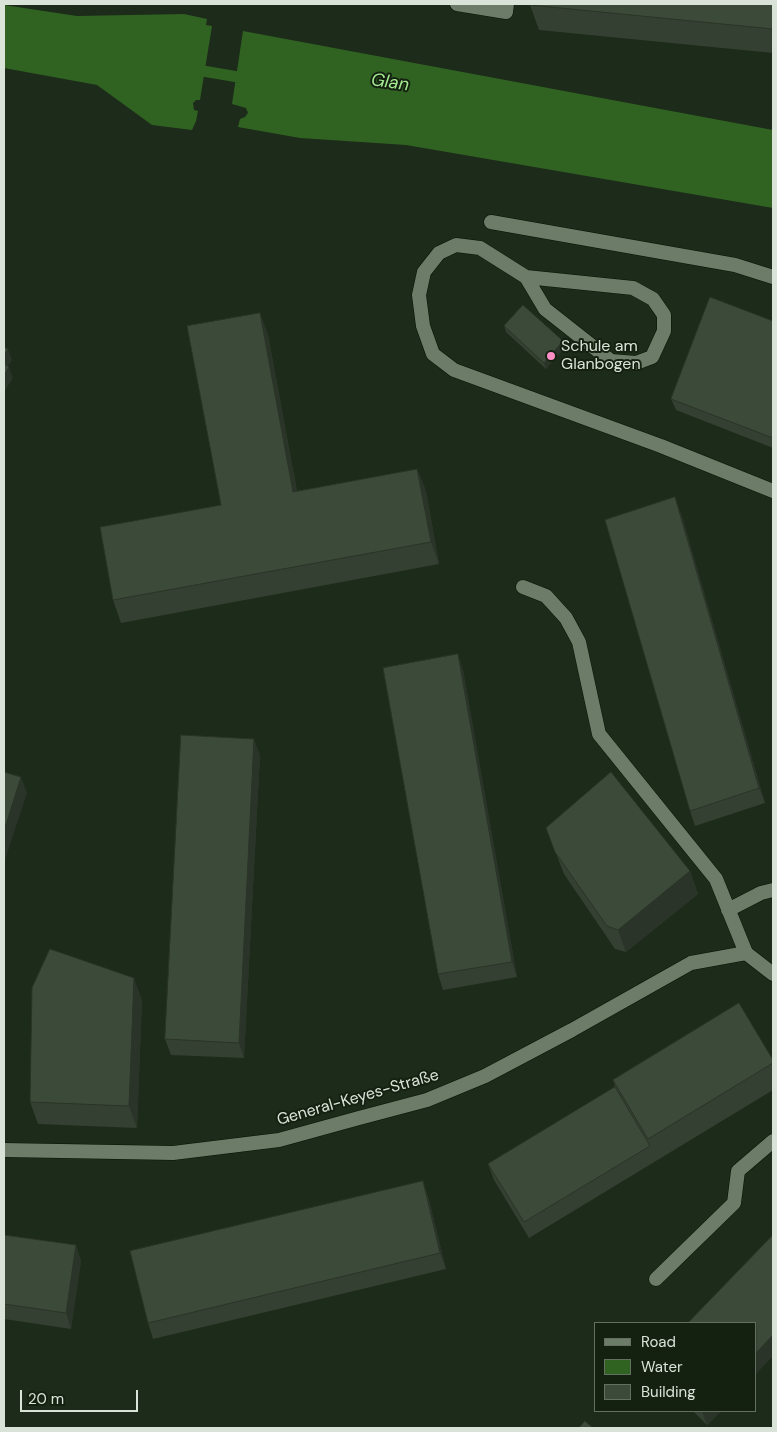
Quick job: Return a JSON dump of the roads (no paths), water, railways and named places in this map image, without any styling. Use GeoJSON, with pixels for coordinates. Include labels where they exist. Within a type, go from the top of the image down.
{"type":"FeatureCollection","features":[{"type":"Feature","properties":{"kind":"street"},"geometry":{"type":"LineString","coordinates":[[457,4],[506,12],[507,4]]}},
{"type":"Feature","properties":{"kind":"street"},"geometry":{"type":"LineString","coordinates":[[491,222],[735,265],[773,277]]}},
{"type":"Feature","properties":{"kind":"street"},"geometry":{"type":"LineString","coordinates":[[526,277],[545,309],[611,361],[636,363],[652,357],[664,331],[664,315],[653,299],[632,288],[526,277],[480,248],[456,245],[439,253],[424,272],[419,295],[423,326],[433,354],[454,370],[661,446],[773,491]]}},
{"type":"Feature","properties":{"kind":"street"},"geometry":{"type":"LineString","coordinates":[[523,587],[546,596],[566,618],[579,642],[599,734],[716,879],[746,953],[773,974]]}},
{"type":"Feature","properties":{"kind":"street"},"geometry":{"type":"LineString","coordinates":[[728,910],[761,893],[773,890]]}},
{"type":"Feature","properties":{"kind":"street","name":"General-Keyes-Straße"},"geometry":{"type":"LineString","coordinates":[[4,1150],[173,1153],[279,1140],[427,1100],[485,1076],[581,1025],[690,963],[746,953]]}},
{"type":"Feature","properties":{"kind":"street"},"geometry":{"type":"LineString","coordinates":[[656,1279],[734,1203],[738,1171],[773,1141]]}},
{"type":"Feature","properties":{"kind":"water"},"geometry":{"type":"Polygon","coordinates":[[[4,5],[77,16],[184,14],[207,19],[206,25],[212,26],[200,100],[196,100],[193,103],[194,110],[198,111],[192,130],[152,125],[97,85],[4,68],[4,5]]]}},
{"type":"Feature","properties":{"kind":"water"},"geometry":{"type":"Polygon","coordinates":[[[243,31],[773,130],[773,208],[406,145],[300,138],[238,127],[240,119],[248,113],[246,108],[232,104],[243,31]]]}},
{"type":"Feature","properties":{"kind":"waterway","name":"Glan"},"geometry":{"type":"LineString","coordinates":[[191,69],[250,79]]}},
{"type":"Feature","properties":{"kind":"place","name":"Schule am Glanbogen"},"geometry":{"type":"Point","coordinates":[551,356]}}]}
